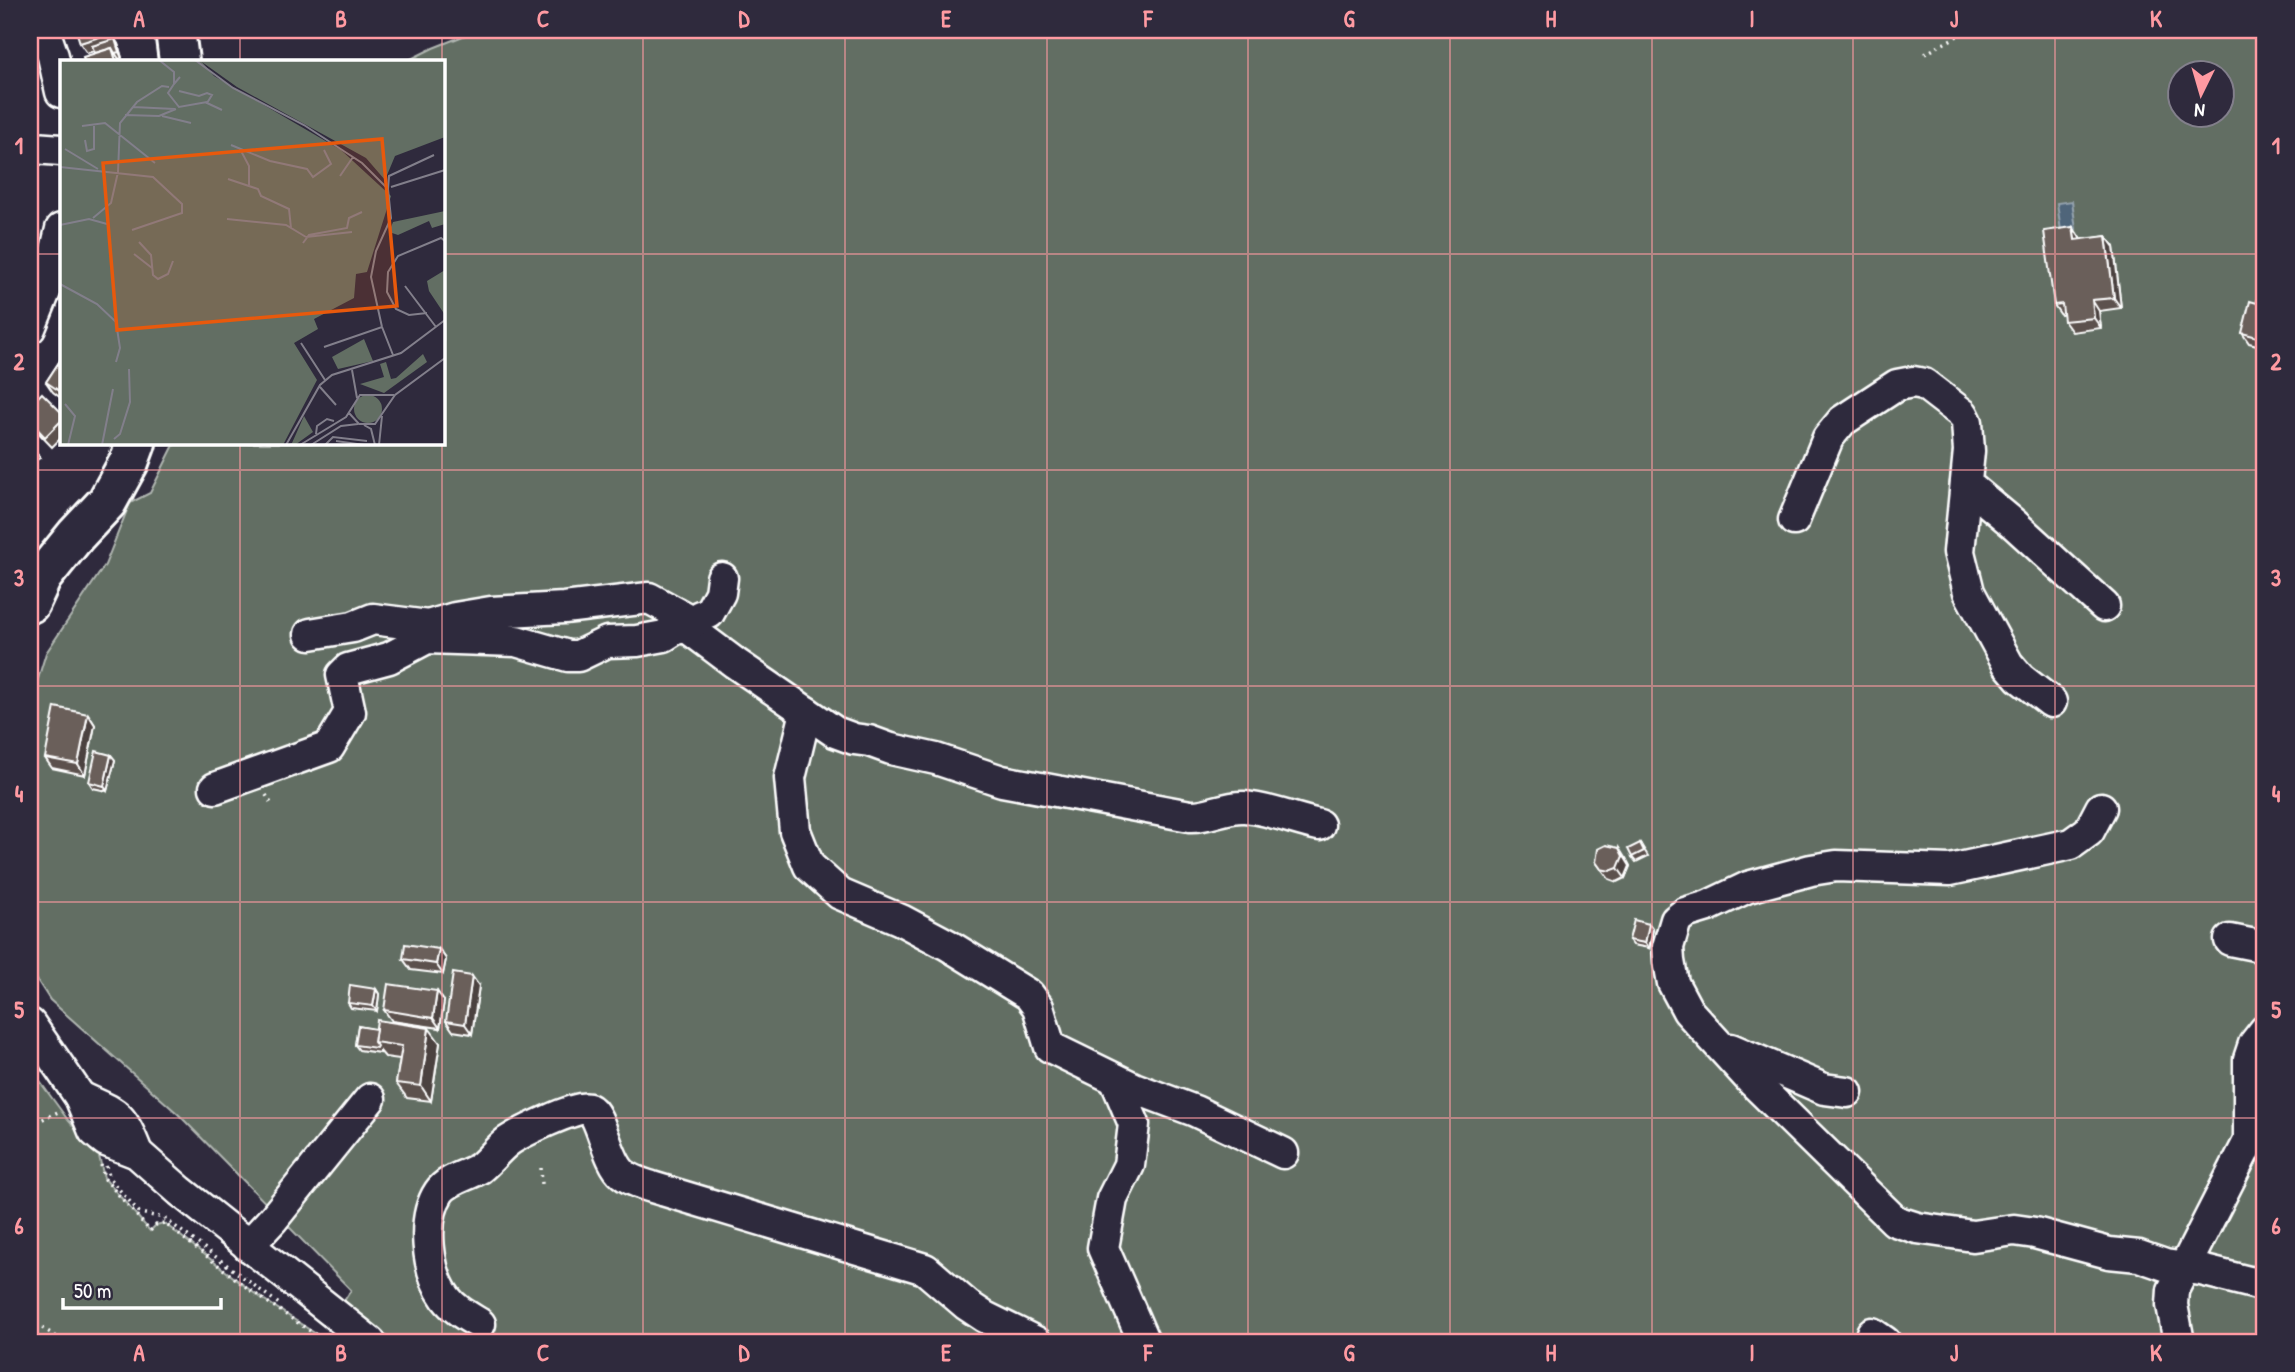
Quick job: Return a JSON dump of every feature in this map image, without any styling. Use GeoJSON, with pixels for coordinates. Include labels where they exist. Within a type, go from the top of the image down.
{"type":"FeatureCollection","features":[{"type":"Feature","properties":{"kind":"main road"},"geometry":{"type":"LineString","coordinates":[[175,30],[179,60]]}},
{"type":"Feature","properties":{"kind":"main road"},"geometry":{"type":"LineString","coordinates":[[30,603],[42,577],[107,502],[136,444]]}},
{"type":"Feature","properties":{"kind":"street"},"geometry":{"type":"LineString","coordinates":[[44,30],[60,88]]}},
{"type":"Feature","properties":{"kind":"street"},"geometry":{"type":"LineString","coordinates":[[30,328],[48,284],[60,233]]}},
{"type":"Feature","properties":{"kind":"street"},"geometry":{"type":"LineString","coordinates":[[1794,520],[1828,438],[1842,421],[1888,391],[1913,382],[1924,384],[1963,414],[1967,422],[1969,451],[1959,551],[1969,592],[2008,664],[2051,702]]}},
{"type":"Feature","properties":{"kind":"street"},"geometry":{"type":"LineString","coordinates":[[1966,484],[2104,606]]}},
{"type":"Feature","properties":{"kind":"street"},"geometry":{"type":"LineString","coordinates":[[342,675],[348,669],[389,658],[427,638],[516,641],[568,656],[578,656],[607,642],[650,639],[690,624],[709,613],[720,593],[722,578]]}},
{"type":"Feature","properties":{"kind":"street"},"geometry":{"type":"LineString","coordinates":[[215,788],[329,747],[350,712],[342,675],[327,638],[319,633],[353,627],[373,619],[428,625],[491,612],[564,608],[649,598],[690,624],[806,712],[844,736],[869,741],[891,750],[936,759],[1002,781],[1190,816],[1200,817],[1232,807],[1245,807],[1319,825]]}},
{"type":"Feature","properties":{"kind":"street"},"geometry":{"type":"LineString","coordinates":[[806,712],[790,778],[795,831],[809,866],[840,894],[901,920],[1029,995],[1038,1007],[1050,1047],[1115,1079],[1195,1111],[1283,1153]]}},
{"type":"Feature","properties":{"kind":"street"},"geometry":{"type":"LineString","coordinates":[[2101,808],[2089,831],[2071,844],[2012,859],[1950,870],[1836,866],[1748,887],[1708,906],[1685,912],[1676,920],[1668,947],[1659,954],[1688,1011],[1719,1046],[1895,1220],[1917,1228],[1973,1237],[2014,1230],[2265,1286]]}},
{"type":"Feature","properties":{"kind":"street"},"geometry":{"type":"LineString","coordinates":[[2230,940],[2265,947]]}},
{"type":"Feature","properties":{"kind":"street"},"geometry":{"type":"LineString","coordinates":[[30,1024],[65,1107],[115,1113],[127,1126],[137,1153],[180,1191],[370,1342]]}},
{"type":"Feature","properties":{"kind":"street"},"geometry":{"type":"LineString","coordinates":[[2179,1342],[2172,1305],[2173,1290],[2249,1141],[2249,1059],[2254,1044],[2265,1030]]}},
{"type":"Feature","properties":{"kind":"street"},"geometry":{"type":"LineString","coordinates":[[1719,1046],[1737,1051],[1759,1063],[1824,1089],[1847,1093]]}},
{"type":"Feature","properties":{"kind":"street"},"geometry":{"type":"LineString","coordinates":[[1115,1079],[1133,1124],[1129,1165],[1112,1199],[1103,1248],[1144,1342]]}},
{"type":"Feature","properties":{"kind":"street"},"geometry":{"type":"LineString","coordinates":[[248,1246],[370,1099]]}},
{"type":"Feature","properties":{"kind":"street"},"geometry":{"type":"LineString","coordinates":[[480,1324],[458,1311],[435,1279],[427,1234],[428,1216],[435,1200],[448,1183],[492,1159],[510,1140],[562,1113],[589,1108],[595,1114],[615,1165],[623,1175],[635,1181],[925,1269],[985,1317],[1036,1342]]}},
{"type":"Feature","properties":{"kind":"path"},"geometry":{"type":"LineString","coordinates":[[1925,54],[1968,30]]}},
{"type":"Feature","properties":{"kind":"path"},"geometry":{"type":"LineString","coordinates":[[265,791],[272,805]]}},
{"type":"Feature","properties":{"kind":"path"},"geometry":{"type":"LineString","coordinates":[[30,1125],[65,1107]]}},
{"type":"Feature","properties":{"kind":"path"},"geometry":{"type":"LineString","coordinates":[[99,1156],[104,1178],[150,1231],[156,1225],[164,1223],[254,1293],[328,1342]]}},
{"type":"Feature","properties":{"kind":"path"},"geometry":{"type":"LineString","coordinates":[[541,1168],[542,1184]]}},
{"type":"Feature","properties":{"kind":"path"},"geometry":{"type":"LineString","coordinates":[[30,1321],[66,1342]]}},
{"type":"Feature","properties":{"kind":"green space"},"geometry":{"type":"Polygon","coordinates":[[[478,30],[2265,30],[2265,1342],[387,1342],[341,1306],[351,1290],[178,1114],[50,1000],[30,969],[30,705],[46,653],[105,565],[130,503],[150,493],[174,444],[444,444],[444,60],[409,60],[478,30]]]}},
{"type":"Feature","properties":{"kind":"green space"},"geometry":{"type":"Polygon","coordinates":[[[30,1068],[68,1120],[99,1156],[104,1178],[150,1231],[156,1225],[164,1223],[254,1293],[328,1342],[30,1342],[30,1068]]]}},
{"type":"Feature","properties":{"kind":"water"},"geometry":{"type":"Polygon","coordinates":[[[2072,201],[2076,229],[2061,231],[2057,203],[2072,201]]]}},
{"type":"Feature","properties":{"kind":"building"},"geometry":{"type":"Polygon","coordinates":[[[76,30],[108,30],[109,34],[80,43],[76,30]]]}},
{"type":"Feature","properties":{"kind":"building"},"geometry":{"type":"Polygon","coordinates":[[[115,39],[119,52],[115,53],[112,48],[95,53],[92,46],[115,39]]]}},
{"type":"Feature","properties":{"kind":"building"},"geometry":{"type":"Polygon","coordinates":[[[112,48],[116,60],[84,60],[83,57],[112,48]]]}},
{"type":"Feature","properties":{"kind":"building"},"geometry":{"type":"Polygon","coordinates":[[[2073,227],[2075,240],[2106,236],[2114,298],[2092,300],[2094,318],[2064,321],[2062,304],[2054,305],[2044,231],[2073,227]]]}},
{"type":"Feature","properties":{"kind":"building"},"geometry":{"type":"Polygon","coordinates":[[[2258,297],[2265,299],[2265,339],[2242,333],[2250,301],[2257,303],[2258,297]]]}},
{"type":"Feature","properties":{"kind":"building"},"geometry":{"type":"Polygon","coordinates":[[[60,361],[60,391],[46,382],[60,361]]]}},
{"type":"Feature","properties":{"kind":"building"},"geometry":{"type":"Polygon","coordinates":[[[42,393],[60,411],[60,422],[45,437],[30,421],[30,405],[42,393]]]}},
{"type":"Feature","properties":{"kind":"building"},"geometry":{"type":"Polygon","coordinates":[[[55,707],[88,714],[78,764],[45,758],[55,707]]]}},
{"type":"Feature","properties":{"kind":"building"},"geometry":{"type":"Polygon","coordinates":[[[96,751],[111,755],[104,786],[89,782],[96,751]]]}},
{"type":"Feature","properties":{"kind":"building"},"geometry":{"type":"Polygon","coordinates":[[[1640,843],[1644,851],[1632,857],[1628,849],[1640,843]]]}},
{"type":"Feature","properties":{"kind":"building"},"geometry":{"type":"Polygon","coordinates":[[[1606,845],[1619,848],[1623,856],[1618,868],[1610,871],[1601,869],[1596,862],[1598,849],[1606,845]]]}},
{"type":"Feature","properties":{"kind":"building"},"geometry":{"type":"Polygon","coordinates":[[[1634,920],[1649,924],[1645,943],[1629,940],[1634,920]]]}},
{"type":"Feature","properties":{"kind":"building"},"geometry":{"type":"Polygon","coordinates":[[[405,944],[439,949],[436,964],[403,959],[405,944]]]}},
{"type":"Feature","properties":{"kind":"building"},"geometry":{"type":"Polygon","coordinates":[[[453,973],[472,976],[465,1024],[446,1021],[453,973]]]}},
{"type":"Feature","properties":{"kind":"building"},"geometry":{"type":"Polygon","coordinates":[[[388,984],[437,991],[433,1018],[384,1010],[388,984]]]}},
{"type":"Feature","properties":{"kind":"building"},"geometry":{"type":"Polygon","coordinates":[[[350,985],[376,989],[373,1006],[348,1003],[350,985]]]}},
{"type":"Feature","properties":{"kind":"building"},"geometry":{"type":"Polygon","coordinates":[[[377,1020],[429,1028],[421,1086],[396,1083],[402,1046],[374,1042],[377,1020]]]}},
{"type":"Feature","properties":{"kind":"building"},"geometry":{"type":"Polygon","coordinates":[[[358,1026],[376,1029],[376,1048],[355,1045],[358,1026]]]}}]}
